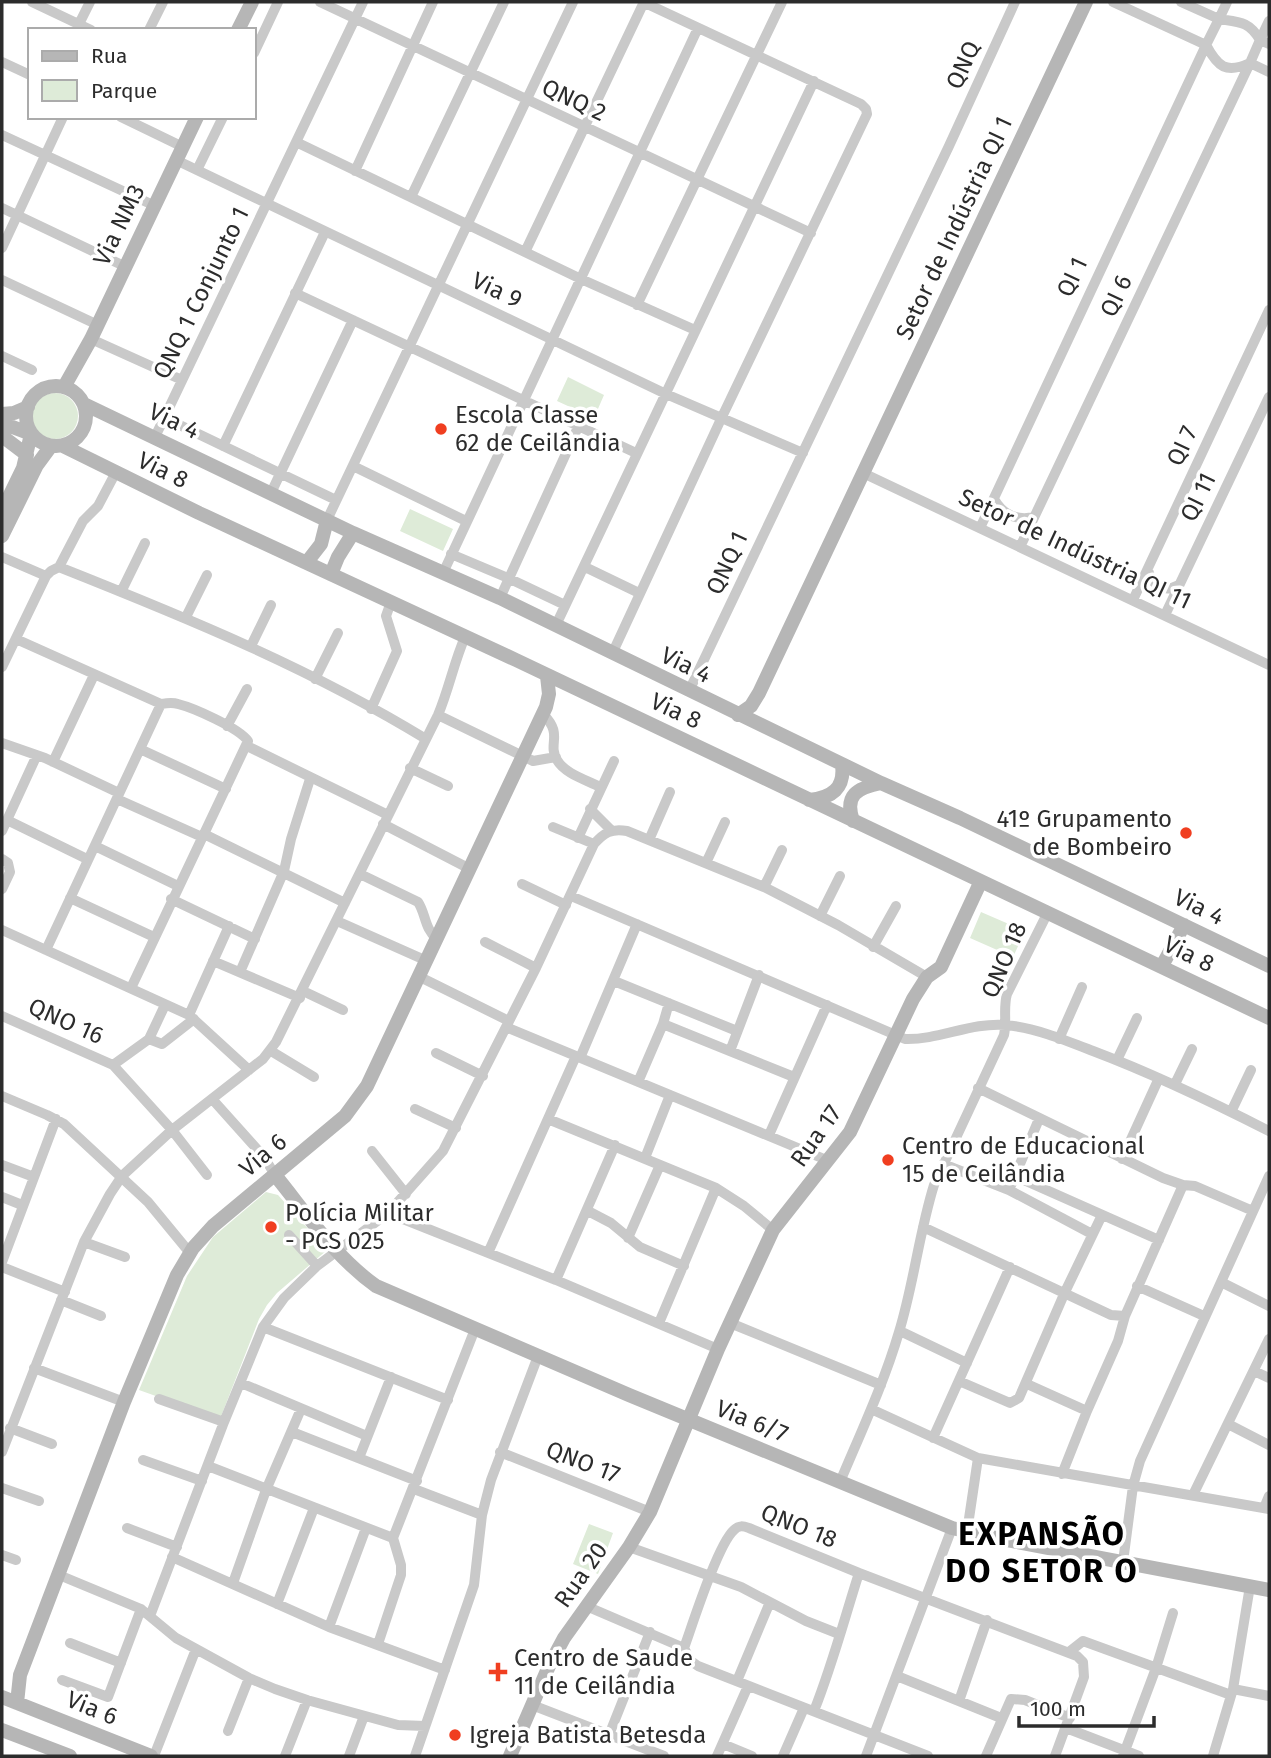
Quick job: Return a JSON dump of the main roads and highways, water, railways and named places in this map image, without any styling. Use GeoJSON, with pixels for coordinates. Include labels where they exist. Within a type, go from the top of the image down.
{"type":"FeatureCollection","features":[{"type":"Feature","properties":{"kind":"place","name":"Escola Classe 62 de Ceilândia"},"geometry":{"type":"Point","coordinates":[441,429]}},
{"type":"Feature","properties":{"kind":"place","name":"41º Grupamento de Bombeiro"},"geometry":{"type":"Point","coordinates":[1186,833]}},
{"type":"Feature","properties":{"kind":"place","name":"Centro de Educacional 15 de Ceilândia"},"geometry":{"type":"Point","coordinates":[888,1160]}},
{"type":"Feature","properties":{"kind":"place","name":"Polícia Militar - PCS 025"},"geometry":{"type":"Point","coordinates":[271,1227]}},
{"type":"Feature","properties":{"kind":"place","name":"Centro de Saude 11 de Ceilândia"},"geometry":{"type":"Point","coordinates":[498,1672]}},
{"type":"Feature","properties":{"kind":"place","name":"Igreja Batista Betesda"},"geometry":{"type":"Point","coordinates":[455,1735]}},
{"type":"Feature","properties":{"kind":"district","name":"EXPANSÃO DO SETOR O"},"geometry":{"type":"Point","coordinates":[1042,1552]}}]}
